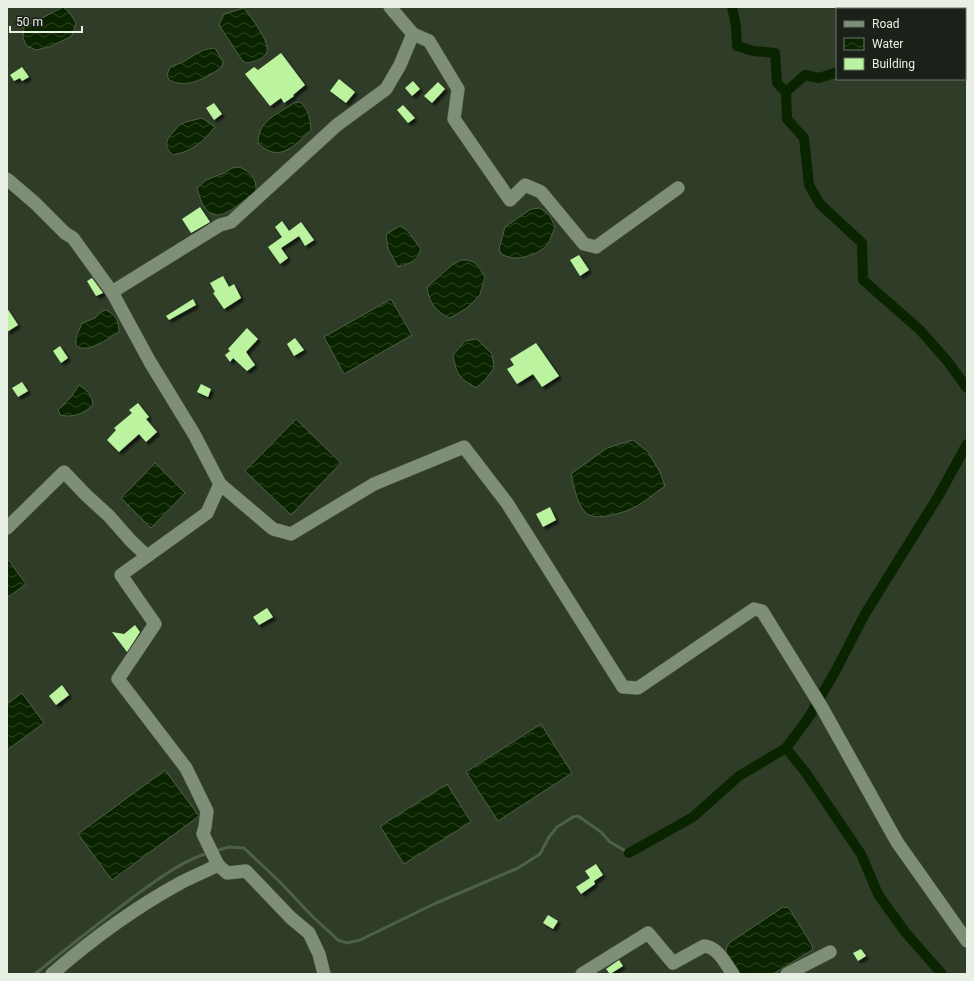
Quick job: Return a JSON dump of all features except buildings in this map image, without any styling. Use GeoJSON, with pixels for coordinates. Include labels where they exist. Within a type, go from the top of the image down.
{"type":"FeatureCollection","features":[{"type":"Feature","properties":{"kind":"street"},"geometry":{"type":"LineString","coordinates":[[390,7],[413,34],[429,41],[458,88],[454,118],[510,200],[525,185],[541,192],[584,244],[596,247],[678,188]]}},
{"type":"Feature","properties":{"kind":"street"},"geometry":{"type":"LineString","coordinates":[[112,292],[220,225],[231,222],[337,126],[386,89],[400,65],[413,34]]}},
{"type":"Feature","properties":{"kind":"street"},"geometry":{"type":"LineString","coordinates":[[7,179],[35,203],[65,233],[73,238],[112,292],[150,362],[194,434],[220,484],[273,529],[291,534],[374,484],[464,448],[507,503],[623,687],[638,688],[754,609],[762,611],[821,706],[897,842],[967,941]]}},
{"type":"Feature","properties":{"kind":"street"},"geometry":{"type":"LineString","coordinates":[[7,528],[64,472],[147,556]]}},
{"type":"Feature","properties":{"kind":"street"},"geometry":{"type":"LineString","coordinates":[[220,484],[208,513],[121,576],[155,624],[118,679],[186,768],[207,811],[203,834],[217,862],[227,873],[246,870],[291,918],[309,933],[319,954],[324,974]]}},
{"type":"Feature","properties":{"kind":"street"},"geometry":{"type":"LineString","coordinates":[[52,974],[80,950],[147,903],[217,862]]}},
{"type":"Feature","properties":{"kind":"street"},"geometry":{"type":"LineString","coordinates":[[582,974],[648,934],[673,963],[704,946],[710,946],[715,949],[733,974]]}},
{"type":"Feature","properties":{"kind":"street"},"geometry":{"type":"LineString","coordinates":[[787,974],[830,952]]}},
{"type":"Feature","properties":{"kind":"water"},"geometry":{"type":"Polygon","coordinates":[[[63,7],[69,12],[76,23],[72,36],[49,47],[36,50],[27,46],[23,38],[24,27],[63,7]]]}},
{"type":"Feature","properties":{"kind":"water"},"geometry":{"type":"Polygon","coordinates":[[[244,8],[264,38],[267,50],[266,54],[262,58],[246,63],[242,60],[219,25],[224,14],[244,8]]]}},
{"type":"Feature","properties":{"kind":"water"},"geometry":{"type":"Polygon","coordinates":[[[215,48],[223,62],[222,67],[218,70],[202,79],[190,83],[177,83],[169,80],[167,75],[170,67],[183,62],[201,51],[215,48]]]}},
{"type":"Feature","properties":{"kind":"water"},"geometry":{"type":"Polygon","coordinates":[[[300,102],[308,114],[311,130],[292,147],[280,152],[273,152],[258,143],[261,129],[265,123],[294,103],[300,102]]]}},
{"type":"Feature","properties":{"kind":"water"},"geometry":{"type":"Polygon","coordinates":[[[202,118],[215,127],[206,137],[191,149],[180,154],[173,155],[167,146],[171,134],[181,124],[202,118]]]}},
{"type":"Feature","properties":{"kind":"water"},"geometry":{"type":"Polygon","coordinates":[[[239,167],[252,176],[256,191],[230,211],[214,215],[208,211],[202,202],[197,188],[206,180],[232,168],[239,167]]]}},
{"type":"Feature","properties":{"kind":"water"},"geometry":{"type":"Polygon","coordinates":[[[540,208],[550,216],[555,227],[547,245],[535,253],[524,257],[512,258],[501,254],[499,249],[505,227],[531,209],[540,208]]]}},
{"type":"Feature","properties":{"kind":"water"},"geometry":{"type":"Polygon","coordinates":[[[400,226],[407,230],[421,249],[415,259],[398,267],[388,249],[386,234],[400,226]]]}},
{"type":"Feature","properties":{"kind":"water"},"geometry":{"type":"Polygon","coordinates":[[[461,260],[470,261],[476,264],[485,277],[480,295],[467,308],[450,318],[437,310],[431,302],[427,287],[452,265],[461,260]]]}},
{"type":"Feature","properties":{"kind":"water"},"geometry":{"type":"Polygon","coordinates":[[[391,299],[412,335],[344,374],[324,337],[391,299]]]}},
{"type":"Feature","properties":{"kind":"water"},"geometry":{"type":"Polygon","coordinates":[[[106,310],[116,319],[119,332],[104,342],[92,347],[81,348],[76,346],[76,337],[82,323],[95,318],[102,311],[106,310]]]}},
{"type":"Feature","properties":{"kind":"water"},"geometry":{"type":"Polygon","coordinates":[[[477,339],[492,354],[494,368],[486,379],[476,388],[459,375],[453,355],[465,341],[477,339]]]}},
{"type":"Feature","properties":{"kind":"water"},"geometry":{"type":"Polygon","coordinates":[[[79,385],[89,393],[92,398],[93,405],[86,411],[74,416],[60,415],[58,410],[71,397],[79,385]]]}},
{"type":"Feature","properties":{"kind":"water"},"geometry":{"type":"Polygon","coordinates":[[[296,419],[341,463],[291,515],[245,471],[296,419]]]}},
{"type":"Feature","properties":{"kind":"water"},"geometry":{"type":"Polygon","coordinates":[[[633,440],[648,452],[660,472],[665,486],[641,504],[626,511],[603,517],[596,517],[585,512],[579,504],[571,474],[607,448],[633,440]]]}},
{"type":"Feature","properties":{"kind":"water"},"geometry":{"type":"Polygon","coordinates":[[[155,463],[185,493],[151,528],[121,498],[155,463]]]}},
{"type":"Feature","properties":{"kind":"water"},"geometry":{"type":"Polygon","coordinates":[[[7,558],[26,584],[7,598],[7,558]]]}},
{"type":"Feature","properties":{"kind":"water"},"geometry":{"type":"Polygon","coordinates":[[[22,693],[44,723],[7,750],[7,704],[22,693]]]}},
{"type":"Feature","properties":{"kind":"water"},"geometry":{"type":"Polygon","coordinates":[[[541,724],[572,773],[498,821],[466,772],[541,724]]]}},
{"type":"Feature","properties":{"kind":"water"},"geometry":{"type":"Polygon","coordinates":[[[165,770],[199,816],[112,880],[78,834],[165,770]]]}},
{"type":"Feature","properties":{"kind":"water"},"geometry":{"type":"Polygon","coordinates":[[[447,784],[471,822],[404,864],[380,826],[447,784]]]}},
{"type":"Feature","properties":{"kind":"water"},"geometry":{"type":"Polygon","coordinates":[[[783,907],[789,908],[813,947],[812,950],[773,974],[740,974],[728,959],[726,952],[729,943],[783,907]]]}},
{"type":"Feature","properties":{"kind":"waterway"},"geometry":{"type":"LineString","coordinates":[[732,7],[736,26],[737,46],[753,51],[775,53],[777,83],[786,92]]}},
{"type":"Feature","properties":{"kind":"waterway"},"geometry":{"type":"LineString","coordinates":[[836,72],[819,78],[805,75],[786,92],[787,119],[804,138],[809,185],[820,204],[862,243],[863,280],[920,330],[948,362],[967,388]]}},
{"type":"Feature","properties":{"kind":"waterway"},"geometry":{"type":"LineString","coordinates":[[629,853],[693,817],[739,776],[786,748],[809,717],[836,670],[865,614],[939,495],[967,444]]}},
{"type":"Feature","properties":{"kind":"waterway"},"geometry":{"type":"LineString","coordinates":[[786,748],[806,773],[861,854],[878,894],[906,933],[942,974]]}},
{"type":"Feature","properties":{"kind":"waterway"},"geometry":{"type":"LineString","coordinates":[[215,851],[229,847],[244,848],[338,940],[347,943],[360,940],[434,904],[518,868],[540,854],[549,837],[557,827],[573,817],[578,816],[601,832],[610,842],[629,853]]}},
{"type":"Feature","properties":{"kind":"waterway"},"geometry":{"type":"LineString","coordinates":[[35,974],[107,917],[159,879],[188,861],[208,853]]}}]}
